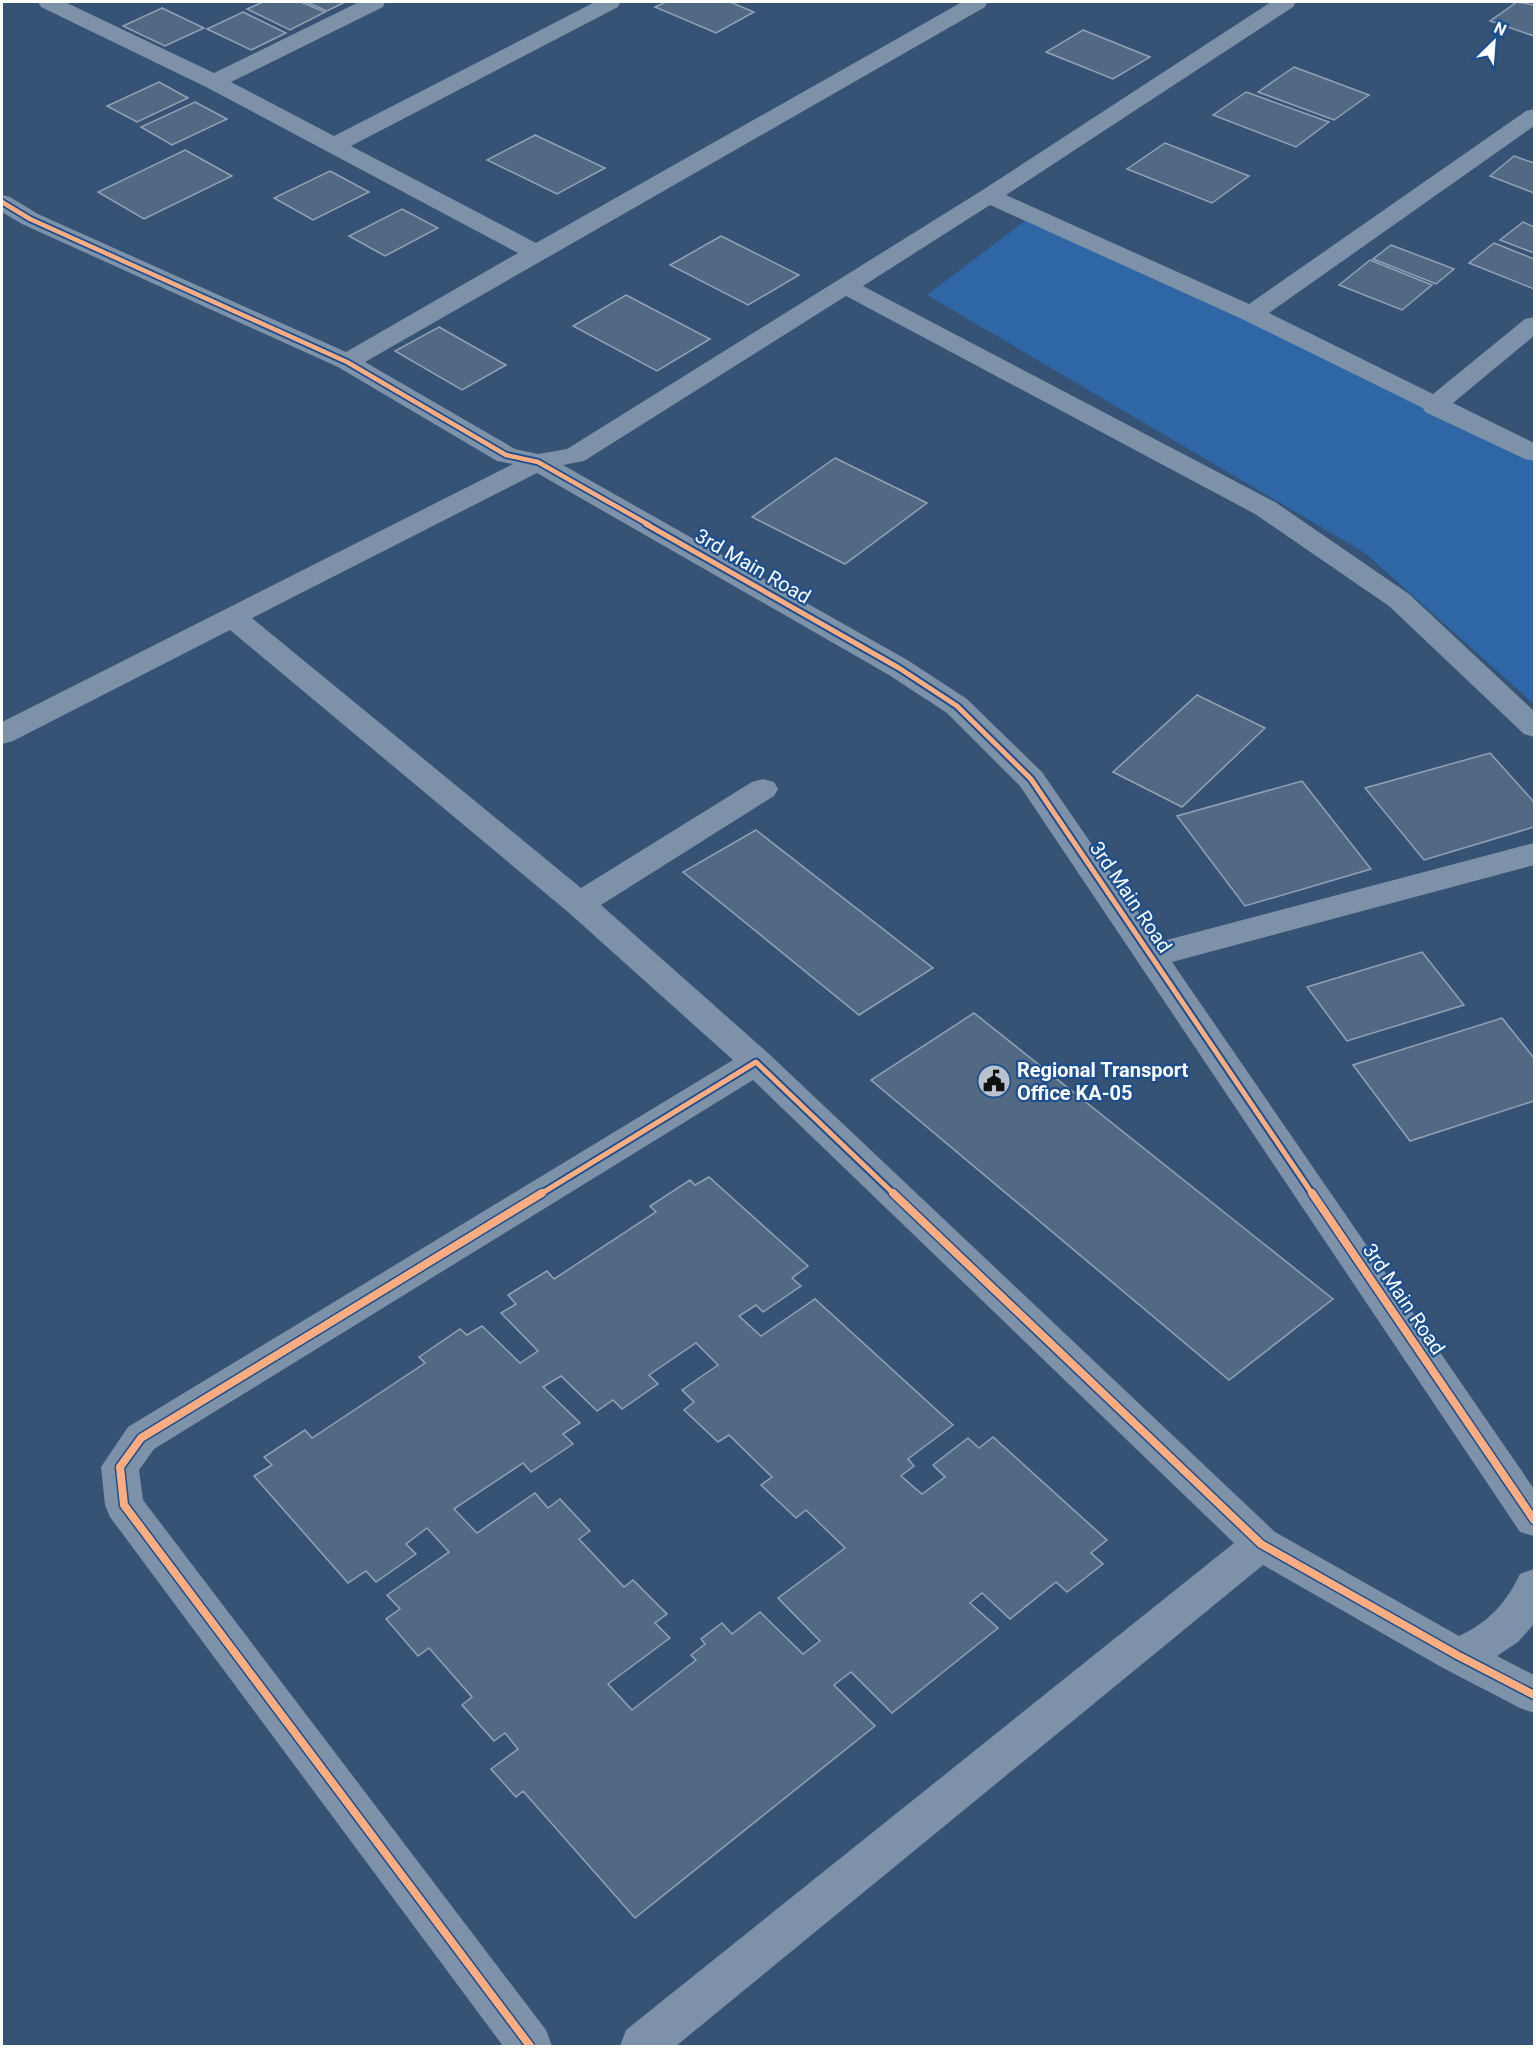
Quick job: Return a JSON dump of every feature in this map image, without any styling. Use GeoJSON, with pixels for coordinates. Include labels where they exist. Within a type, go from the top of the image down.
{"type":"FeatureCollection","features":[{"type":"Feature","properties":{"kind":"street"},"geometry":{"type":"LineString","coordinates":[[49,2],[214,82],[536,253]]}},
{"type":"Feature","properties":{"kind":"street"},"geometry":{"type":"LineString","coordinates":[[214,82],[375,2]]}},
{"type":"Feature","properties":{"kind":"street"},"geometry":{"type":"LineString","coordinates":[[335,145],[610,2]]}},
{"type":"Feature","properties":{"kind":"street"},"geometry":{"type":"LineString","coordinates":[[347,362],[977,2]]}},
{"type":"Feature","properties":{"kind":"street"},"geometry":{"type":"LineString","coordinates":[[2,734],[538,462],[575,455],[989,196],[1285,2]]}},
{"type":"Feature","properties":{"kind":"street"},"geometry":{"type":"LineString","coordinates":[[1251,314],[1534,116]]}},
{"type":"Feature","properties":{"kind":"street"},"geometry":{"type":"LineString","coordinates":[[989,196],[1251,314],[1434,406],[1534,453]]}},
{"type":"Feature","properties":{"kind":"street"},"geometry":{"type":"LineString","coordinates":[[2,202],[30,219],[347,362],[506,455],[538,462]]}},
{"type":"Feature","properties":{"kind":"street"},"geometry":{"type":"LineString","coordinates":[[845,286],[1265,508],[1399,600],[1534,727]]}},
{"type":"Feature","properties":{"kind":"street"},"geometry":{"type":"LineString","coordinates":[[1434,406],[1534,324]]}},
{"type":"Feature","properties":{"kind":"street","name":"3rd Main Road"},"geometry":{"type":"LineString","coordinates":[[538,462],[899,668],[957,706],[1031,779],[1534,1520]]}},
{"type":"Feature","properties":{"kind":"street"},"geometry":{"type":"LineString","coordinates":[[234,618],[579,904],[756,1062],[1261,1544],[1457,1655],[1534,1695]]}},
{"type":"Feature","properties":{"kind":"street"},"geometry":{"type":"LineString","coordinates":[[579,904],[763,789]]}},
{"type":"Feature","properties":{"kind":"street"},"geometry":{"type":"LineString","coordinates":[[1151,956],[1534,854]]}},
{"type":"Feature","properties":{"kind":"street"},"geometry":{"type":"LineString","coordinates":[[530,2046],[124,1504],[120,1467],[141,1438],[756,1062]]}},
{"type":"Feature","properties":{"kind":"street"},"geometry":{"type":"LineString","coordinates":[[642,2046],[1261,1544]]}},
{"type":"Feature","properties":{"kind":"street"},"geometry":{"type":"LineString","coordinates":[[1457,1655],[1490,1641],[1512,1625],[1527,1604],[1534,1587]]}},
{"type":"Feature","properties":{"kind":"shaded area"},"geometry":{"type":"Polygon","coordinates":[[[1039,210],[1534,452],[1534,704],[1365,553],[927,295],[1039,210]]]}},
{"type":"Feature","properties":{"kind":"building"},"geometry":{"type":"Polygon","coordinates":[[[263,2],[301,2],[325,12],[290,30],[247,9],[263,2]]]}},
{"type":"Feature","properties":{"kind":"building"},"geometry":{"type":"Polygon","coordinates":[[[306,2],[345,2],[327,11],[306,2]]]}},
{"type":"Feature","properties":{"kind":"building"},"geometry":{"type":"Polygon","coordinates":[[[666,2],[730,2],[754,12],[716,33],[655,7],[666,2]]]}},
{"type":"Feature","properties":{"kind":"building"},"geometry":{"type":"Polygon","coordinates":[[[1517,2],[1534,5],[1534,36],[1490,21],[1517,2]]]}},
{"type":"Feature","properties":{"kind":"building"},"geometry":{"type":"Polygon","coordinates":[[[162,8],[204,28],[165,46],[123,26],[162,8]]]}},
{"type":"Feature","properties":{"kind":"building"},"geometry":{"type":"Polygon","coordinates":[[[243,12],[286,33],[251,50],[207,29],[243,12]]]}},
{"type":"Feature","properties":{"kind":"building"},"geometry":{"type":"Polygon","coordinates":[[[1083,30],[1150,57],[1113,79],[1046,52],[1083,30]]]}},
{"type":"Feature","properties":{"kind":"building"},"geometry":{"type":"Polygon","coordinates":[[[1294,67],[1369,95],[1334,120],[1258,92],[1294,67]]]}},
{"type":"Feature","properties":{"kind":"building"},"geometry":{"type":"Polygon","coordinates":[[[159,82],[188,98],[137,122],[107,106],[159,82]]]}},
{"type":"Feature","properties":{"kind":"building"},"geometry":{"type":"Polygon","coordinates":[[[1246,92],[1329,122],[1296,147],[1213,115],[1246,92]]]}},
{"type":"Feature","properties":{"kind":"building"},"geometry":{"type":"Polygon","coordinates":[[[195,102],[227,119],[172,145],[141,127],[195,102]]]}},
{"type":"Feature","properties":{"kind":"building"},"geometry":{"type":"Polygon","coordinates":[[[535,135],[605,168],[557,194],[487,160],[535,135]]]}},
{"type":"Feature","properties":{"kind":"building"},"geometry":{"type":"Polygon","coordinates":[[[1165,143],[1249,176],[1212,203],[1127,169],[1165,143]]]}},
{"type":"Feature","properties":{"kind":"building"},"geometry":{"type":"Polygon","coordinates":[[[185,150],[232,176],[144,219],[98,192],[185,150]]]}},
{"type":"Feature","properties":{"kind":"building"},"geometry":{"type":"Polygon","coordinates":[[[1514,156],[1534,163],[1534,193],[1490,176],[1514,156]]]}},
{"type":"Feature","properties":{"kind":"building"},"geometry":{"type":"Polygon","coordinates":[[[330,171],[369,192],[313,220],[274,198],[330,171]]]}},
{"type":"Feature","properties":{"kind":"building"},"geometry":{"type":"Polygon","coordinates":[[[402,209],[438,228],[385,256],[349,236],[402,209]]]}},
{"type":"Feature","properties":{"kind":"building"},"geometry":{"type":"Polygon","coordinates":[[[1523,222],[1534,227],[1534,253],[1500,240],[1523,222]]]}},
{"type":"Feature","properties":{"kind":"building"},"geometry":{"type":"Polygon","coordinates":[[[721,236],[799,275],[748,305],[670,265],[721,236]]]}},
{"type":"Feature","properties":{"kind":"building"},"geometry":{"type":"Polygon","coordinates":[[[1494,243],[1534,259],[1534,289],[1469,263],[1494,243]]]}},
{"type":"Feature","properties":{"kind":"building"},"geometry":{"type":"Polygon","coordinates":[[[1391,245],[1454,269],[1436,284],[1373,259],[1391,245]]]}},
{"type":"Feature","properties":{"kind":"building"},"geometry":{"type":"Polygon","coordinates":[[[1370,260],[1432,285],[1402,310],[1339,285],[1370,260]]]}},
{"type":"Feature","properties":{"kind":"building"},"geometry":{"type":"Polygon","coordinates":[[[626,295],[710,339],[657,371],[573,326],[626,295]]]}},
{"type":"Feature","properties":{"kind":"building"},"geometry":{"type":"Polygon","coordinates":[[[439,327],[506,365],[462,390],[395,351],[439,327]]]}},
{"type":"Feature","properties":{"kind":"building"},"geometry":{"type":"Polygon","coordinates":[[[835,458],[927,503],[845,564],[752,517],[835,458]]]}},
{"type":"Feature","properties":{"kind":"building"},"geometry":{"type":"Polygon","coordinates":[[[1197,695],[1265,728],[1182,807],[1113,772],[1197,695]]]}},
{"type":"Feature","properties":{"kind":"building"},"geometry":{"type":"Polygon","coordinates":[[[1490,753],[1534,802],[1534,827],[1424,860],[1365,788],[1490,753]]]}},
{"type":"Feature","properties":{"kind":"building"},"geometry":{"type":"Polygon","coordinates":[[[1302,781],[1371,869],[1245,906],[1177,816],[1302,781]]]}},
{"type":"Feature","properties":{"kind":"building"},"geometry":{"type":"Polygon","coordinates":[[[756,830],[933,968],[859,1015],[683,872],[756,830]]]}},
{"type":"Feature","properties":{"kind":"building"},"geometry":{"type":"Polygon","coordinates":[[[1422,952],[1464,1005],[1347,1041],[1307,987],[1422,952]]]}},
{"type":"Feature","properties":{"kind":"building"},"geometry":{"type":"Polygon","coordinates":[[[974,1013],[1333,1299],[1229,1380],[871,1080],[974,1013]]]}},
{"type":"Feature","properties":{"kind":"building"},"geometry":{"type":"Polygon","coordinates":[[[1502,1018],[1534,1058],[1534,1101],[1410,1141],[1353,1065],[1502,1018]]]}},
{"type":"Feature","properties":{"kind":"building"},"geometry":{"type":"Polygon","coordinates":[[[709,1177],[808,1266],[792,1278],[801,1286],[763,1312],[756,1305],[739,1316],[761,1336],[815,1299],[953,1425],[908,1459],[914,1466],[901,1476],[922,1494],[945,1477],[933,1465],[968,1438],[979,1448],[993,1437],[1107,1540],[1091,1553],[1103,1564],[1067,1592],[1056,1582],[1010,1619],[982,1593],[970,1603],[998,1628],[892,1713],[851,1672],[834,1685],[875,1726],[635,1918],[523,1791],[516,1797],[491,1769],[518,1749],[505,1733],[494,1741],[462,1705],[472,1697],[429,1648],[418,1656],[386,1619],[400,1609],[387,1595],[449,1552],[427,1528],[406,1544],[416,1554],[376,1582],[366,1571],[348,1583],[254,1476],[272,1465],[264,1457],[305,1430],[312,1438],[425,1363],[419,1357],[460,1329],[467,1335],[482,1326],[520,1363],[538,1351],[501,1313],[516,1304],[508,1295],[547,1271],[554,1279],[656,1212],[650,1206],[690,1180],[695,1185],[709,1177]],[[696,1343],[649,1375],[658,1384],[622,1409],[613,1400],[597,1411],[561,1376],[543,1387],[580,1423],[563,1434],[573,1444],[531,1472],[523,1463],[454,1509],[477,1533],[535,1493],[548,1508],[560,1499],[590,1531],[579,1539],[624,1587],[633,1580],[667,1614],[655,1623],[670,1638],[608,1684],[632,1710],[696,1660],[691,1655],[705,1644],[701,1639],[722,1623],[732,1634],[760,1612],[803,1654],[820,1641],[778,1598],[845,1548],[806,1510],[796,1518],[761,1485],[772,1477],[729,1435],[718,1442],[684,1410],[694,1402],[682,1390],[718,1365],[696,1343]]]}},
{"type":"Feature","properties":{"kind":"cycle path"},"geometry":{"type":"LineString","coordinates":[[2,202],[30,219],[347,362],[506,455],[538,462],[899,668],[957,706],[1031,779],[1534,1520]]}},
{"type":"Feature","properties":{"kind":"cycle path"},"geometry":{"type":"LineString","coordinates":[[530,2046],[124,1505],[120,1467],[141,1438],[756,1062],[1261,1544],[1457,1655],[1534,1695]]}},
{"type":"Feature","properties":{"kind":"place","name":"Regional Transport Office KA-05"},"geometry":{"type":"Point","coordinates":[994,1081]}}]}
